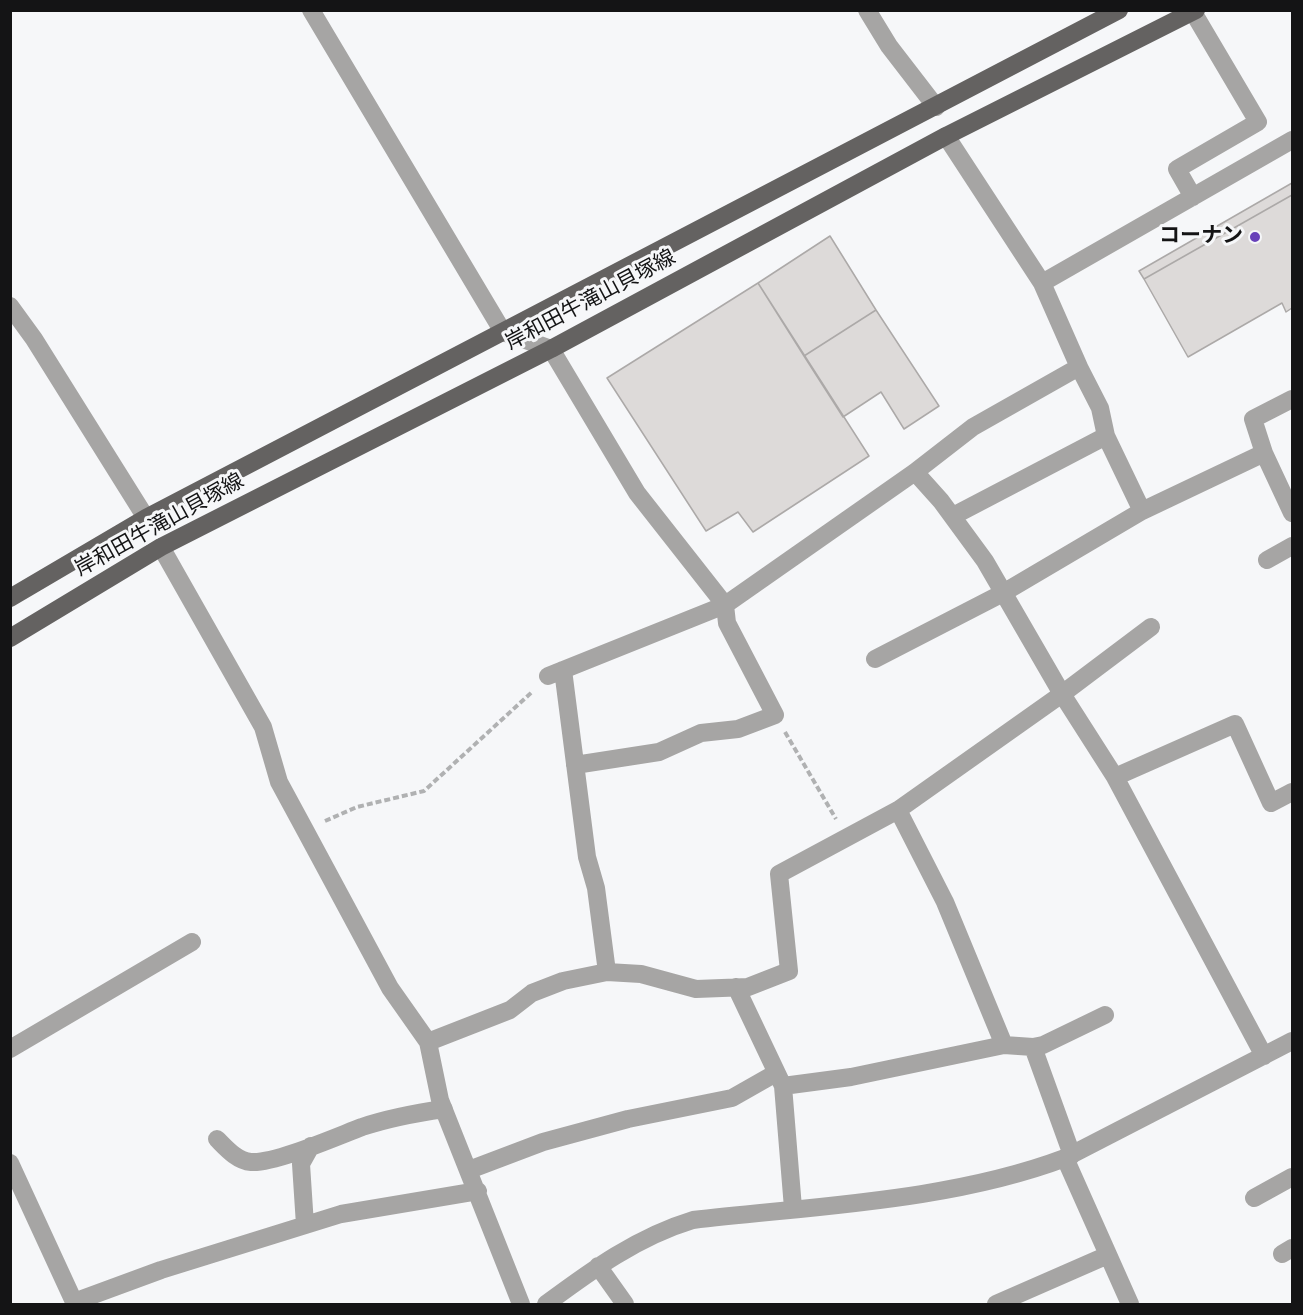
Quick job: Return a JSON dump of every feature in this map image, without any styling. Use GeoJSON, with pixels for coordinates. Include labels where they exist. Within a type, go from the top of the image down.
{"type":"FeatureCollection","features":[{"type":"Feature","properties":{"kind":"main road","name":"岸和田牛滝山貝塚線"},"geometry":{"type":"LineString","coordinates":[[10,598],[146,518],[1119,10]]}},
{"type":"Feature","properties":{"kind":"main road","name":"岸和田牛滝山貝塚線"},"geometry":{"type":"LineString","coordinates":[[10,638],[161,547],[551,349],[946,136],[1195,11]]}},
{"type":"Feature","properties":{"kind":"street"},"geometry":{"type":"LineString","coordinates":[[311,10],[503,332],[551,349],[638,493],[725,605],[728,623],[775,715],[738,729],[701,734],[659,752],[575,765]]}},
{"type":"Feature","properties":{"kind":"street"},"geometry":{"type":"LineString","coordinates":[[867,10],[889,46],[936,106]]}},
{"type":"Feature","properties":{"kind":"street"},"geometry":{"type":"LineString","coordinates":[[1193,197],[1177,169],[1258,122],[1195,11]]}},
{"type":"Feature","properties":{"kind":"street"},"geometry":{"type":"LineString","coordinates":[[946,136],[1042,283],[1100,408],[1106,436],[1142,512]]}},
{"type":"Feature","properties":{"kind":"street"},"geometry":{"type":"LineString","coordinates":[[1042,283],[1293,140]]}},
{"type":"Feature","properties":{"kind":"street"},"geometry":{"type":"LineString","coordinates":[[10,306],[34,339],[146,518]]}},
{"type":"Feature","properties":{"kind":"street"},"geometry":{"type":"LineString","coordinates":[[607,972],[596,888],[587,857],[575,765],[556,673],[725,605],[915,472],[972,427],[1079,367]]}},
{"type":"Feature","properties":{"kind":"street"},"geometry":{"type":"LineString","coordinates":[[1293,399],[1253,418],[1264,453],[1293,513]]}},
{"type":"Feature","properties":{"kind":"street"},"geometry":{"type":"LineString","coordinates":[[952,516],[1106,436]]}},
{"type":"Feature","properties":{"kind":"street"},"geometry":{"type":"LineString","coordinates":[[875,659],[1003,593],[1142,512],[1264,453]]}},
{"type":"Feature","properties":{"kind":"street"},"geometry":{"type":"LineString","coordinates":[[915,472],[952,516],[985,561],[1062,694],[1115,777],[1264,1056]]}},
{"type":"Feature","properties":{"kind":"street"},"geometry":{"type":"LineString","coordinates":[[1267,560],[1293,546]]}},
{"type":"Feature","properties":{"kind":"street"},"geometry":{"type":"LineString","coordinates":[[161,547],[263,727],[279,782],[390,988],[428,1042],[444,1109],[521,1305]]}},
{"type":"Feature","properties":{"kind":"street"},"geometry":{"type":"LineString","coordinates":[[428,1042],[510,1010],[532,993],[563,981],[607,972],[641,974],[696,989],[747,987],[789,971],[779,874],[898,810],[1062,694],[1151,627]]}},
{"type":"Feature","properties":{"kind":"street"},"geometry":{"type":"LineString","coordinates":[[1115,777],[1235,724],[1271,803],[1293,792]]}},
{"type":"Feature","properties":{"kind":"street"},"geometry":{"type":"LineString","coordinates":[[898,810],[945,902],[1004,1045]]}},
{"type":"Feature","properties":{"kind":"street"},"geometry":{"type":"LineString","coordinates":[[10,1049],[192,942]]}},
{"type":"Feature","properties":{"kind":"street"},"geometry":{"type":"LineString","coordinates":[[736,987],[779,1079],[793,1208]]}},
{"type":"Feature","properties":{"kind":"street"},"geometry":{"type":"LineString","coordinates":[[469,1170],[543,1142],[628,1119],[732,1098],[779,1079],[851,1077],[1004,1045],[1033,1047],[1105,1015]]}},
{"type":"Feature","properties":{"kind":"street"},"geometry":{"type":"LineString","coordinates":[[546,1305],[598,1266],[659,1231],[693,1220],[952,1190],[1032,1171],[1068,1157],[1293,1041]]}},
{"type":"Feature","properties":{"kind":"street"},"geometry":{"type":"LineString","coordinates":[[1033,1047],[1068,1157],[1131,1305]]}},
{"type":"Feature","properties":{"kind":"street"},"geometry":{"type":"LineString","coordinates":[[217,1139],[239,1158],[252,1162],[310,1146],[376,1123],[410,1114],[444,1109]]}},
{"type":"Feature","properties":{"kind":"street"},"geometry":{"type":"LineString","coordinates":[[304,1225],[301,1164],[310,1146]]}},
{"type":"Feature","properties":{"kind":"street"},"geometry":{"type":"LineString","coordinates":[[10,1163],[75,1304],[161,1270],[304,1225],[341,1215],[478,1191]]}},
{"type":"Feature","properties":{"kind":"street"},"geometry":{"type":"LineString","coordinates":[[1254,1198],[1293,1177]]}},
{"type":"Feature","properties":{"kind":"street"},"geometry":{"type":"LineString","coordinates":[[996,1305],[1108,1255]]}},
{"type":"Feature","properties":{"kind":"street"},"geometry":{"type":"LineString","coordinates":[[598,1266],[625,1305]]}},
{"type":"Feature","properties":{"kind":"path"},"geometry":{"type":"LineString","coordinates":[[305,830],[357,807],[424,791],[556,673]]}},
{"type":"Feature","properties":{"kind":"path"},"geometry":{"type":"LineString","coordinates":[[775,715],[847,838]]}},
{"type":"Feature","properties":{"kind":"building"},"geometry":{"type":"Polygon","coordinates":[[[1292,183],[1292,195],[1144,279],[1139,271],[1292,183]]]}},
{"type":"Feature","properties":{"kind":"building","name":"コーナン"},"geometry":{"type":"Polygon","coordinates":[[[1292,195],[1292,308],[1286,312],[1282,303],[1188,357],[1144,279],[1292,195]]]}},
{"type":"Feature","properties":{"kind":"building"},"geometry":{"type":"Polygon","coordinates":[[[830,236],[876,310],[804,356],[758,283],[830,236]]]}},
{"type":"Feature","properties":{"kind":"building"},"geometry":{"type":"Polygon","coordinates":[[[758,283],[869,456],[753,532],[738,512],[706,531],[607,378],[758,283]]]}},
{"type":"Feature","properties":{"kind":"building"},"geometry":{"type":"Polygon","coordinates":[[[876,310],[939,406],[904,429],[881,392],[843,417],[804,356],[876,310]]]}},
{"type":"Feature","properties":{"kind":"place","name":"コーナン"},"geometry":{"type":"Point","coordinates":[1255,237]}}]}
